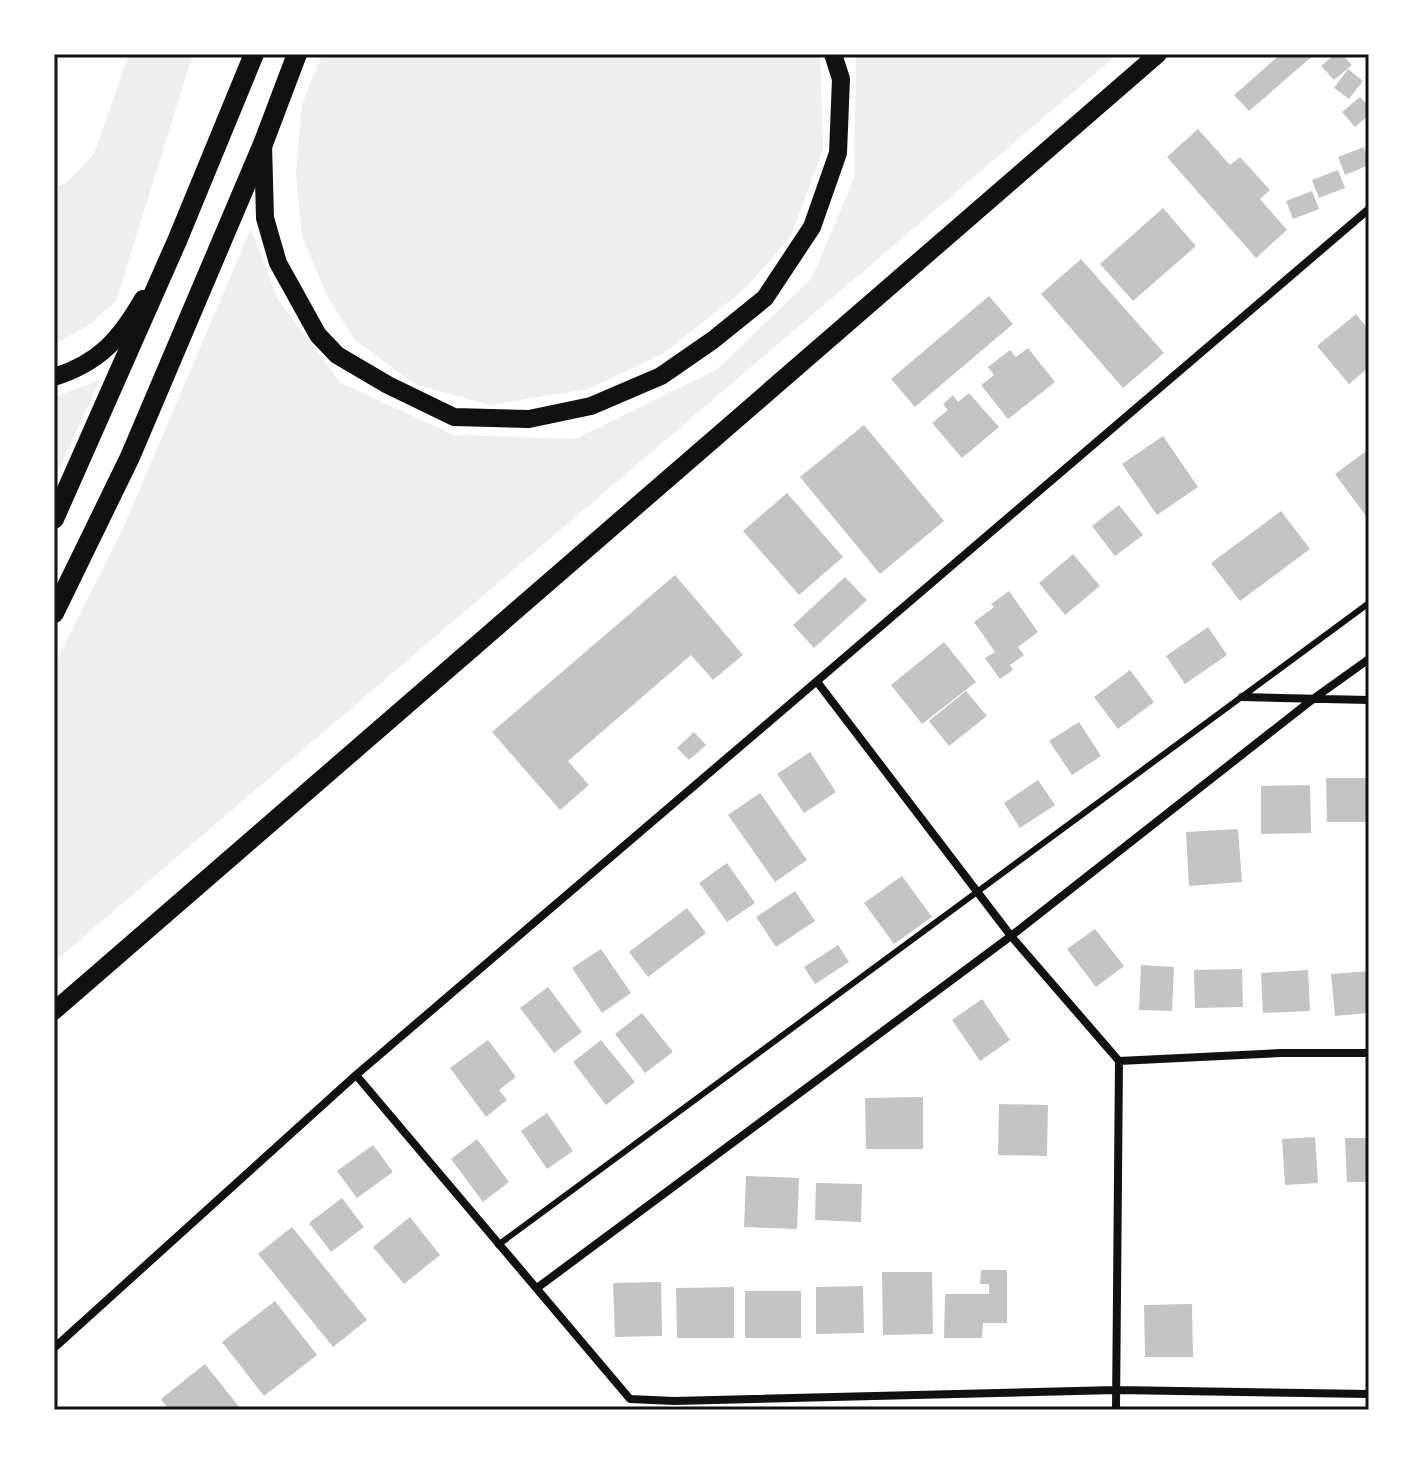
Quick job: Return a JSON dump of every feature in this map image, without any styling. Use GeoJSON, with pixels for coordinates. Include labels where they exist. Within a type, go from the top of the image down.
{"type":"FeatureCollection","features":[{"type":"Feature","properties":{"kind":"highway"},"geometry":{"type":"LineString","coordinates":[[54,519],[177,241],[254,54]]}},
{"type":"Feature","properties":{"kind":"highway"},"geometry":{"type":"LineString","coordinates":[[54,613],[130,457],[263,144],[297,54]]}},
{"type":"Feature","properties":{"kind":"main road"},"geometry":{"type":"LineString","coordinates":[[263,144],[265,218],[278,263],[318,335],[337,355],[388,385],[454,417],[529,419],[591,406],[661,376],[713,340],[765,298],[812,227],[838,153],[841,79],[833,54]]}},
{"type":"Feature","properties":{"kind":"main road"},"geometry":{"type":"LineString","coordinates":[[54,1011],[1158,54]]}},
{"type":"Feature","properties":{"kind":"main road"},"geometry":{"type":"LineString","coordinates":[[54,377],[82,368],[125,330],[177,241]]}},
{"type":"Feature","properties":{"kind":"street"},"geometry":{"type":"LineString","coordinates":[[54,1348],[356,1075],[1369,209]]}},
{"type":"Feature","properties":{"kind":"street"},"geometry":{"type":"LineString","coordinates":[[537,1288],[1011,936],[1313,699],[1369,659]]}},
{"type":"Feature","properties":{"kind":"street"},"geometry":{"type":"LineString","coordinates":[[818,683],[1011,936],[1119,1061],[1116,1410]]}},
{"type":"Feature","properties":{"kind":"street"},"geometry":{"type":"LineString","coordinates":[[1242,697],[1369,700]]}},
{"type":"Feature","properties":{"kind":"street"},"geometry":{"type":"LineString","coordinates":[[1119,1061],[1281,1053],[1369,1053]]}},
{"type":"Feature","properties":{"kind":"street"},"geometry":{"type":"LineString","coordinates":[[356,1075],[630,1399],[630,1410]]}},
{"type":"Feature","properties":{"kind":"street"},"geometry":{"type":"LineString","coordinates":[[630,1399],[674,1401],[1116,1390],[1369,1394]]}},
{"type":"Feature","properties":{"kind":"lane"},"geometry":{"type":"LineString","coordinates":[[498,1245],[1369,603]]}},
{"type":"Feature","properties":{"kind":"shaded area"},"geometry":{"type":"Polygon","coordinates":[[[129,54],[193,54],[116,301],[90,324],[54,345],[54,187],[66,183],[94,154],[129,54]]]}},
{"type":"Feature","properties":{"kind":"shaded area"},"geometry":{"type":"Polygon","coordinates":[[[322,54],[820,54],[823,149],[791,236],[745,289],[664,353],[589,389],[490,405],[416,385],[355,340],[327,296],[302,237],[296,174],[302,104],[322,54]]]}},
{"type":"Feature","properties":{"kind":"shaded area"},"geometry":{"type":"Polygon","coordinates":[[[856,54],[1118,54],[54,962],[54,665],[122,531],[251,228],[277,298],[341,383],[454,435],[575,439],[716,370],[812,278],[854,178],[856,54]]]}},
{"type":"Feature","properties":{"kind":"shaded area"},"geometry":{"type":"Polygon","coordinates":[[[100,380],[54,480],[54,397],[100,380]]]}},
{"type":"Feature","properties":{"kind":"building"},"geometry":{"type":"Polygon","coordinates":[[[1281,54],[1315,54],[1249,111],[1234,95],[1281,54]]]}},
{"type":"Feature","properties":{"kind":"building"},"geometry":{"type":"Polygon","coordinates":[[[1335,54],[1342,54],[1352,65],[1334,80],[1321,66],[1335,54]]]}},
{"type":"Feature","properties":{"kind":"building"},"geometry":{"type":"Polygon","coordinates":[[[1348,69],[1363,81],[1349,99],[1334,88],[1348,69]]]}},
{"type":"Feature","properties":{"kind":"building"},"geometry":{"type":"Polygon","coordinates":[[[1360,97],[1369,107],[1369,115],[1355,127],[1342,112],[1360,97]]]}},
{"type":"Feature","properties":{"kind":"building"},"geometry":{"type":"Polygon","coordinates":[[[1198,129],[1230,165],[1240,157],[1270,190],[1260,199],[1287,230],[1256,258],[1167,157],[1198,129]]]}},
{"type":"Feature","properties":{"kind":"building"},"geometry":{"type":"Polygon","coordinates":[[[1364,147],[1369,165],[1345,175],[1338,157],[1364,147]]]}},
{"type":"Feature","properties":{"kind":"building"},"geometry":{"type":"Polygon","coordinates":[[[1338,170],[1345,188],[1319,198],[1312,180],[1338,170]]]}},
{"type":"Feature","properties":{"kind":"building"},"geometry":{"type":"Polygon","coordinates":[[[1312,191],[1319,209],[1293,219],[1286,201],[1312,191]]]}},
{"type":"Feature","properties":{"kind":"building"},"geometry":{"type":"Polygon","coordinates":[[[1163,208],[1196,246],[1133,301],[1100,264],[1163,208]]]}},
{"type":"Feature","properties":{"kind":"building"},"geometry":{"type":"Polygon","coordinates":[[[1081,259],[1164,353],[1123,388],[1041,294],[1081,259]]]}},
{"type":"Feature","properties":{"kind":"building"},"geometry":{"type":"Polygon","coordinates":[[[989,296],[1013,324],[915,407],[891,379],[989,296]]]}},
{"type":"Feature","properties":{"kind":"building"},"geometry":{"type":"Polygon","coordinates":[[[1356,314],[1369,330],[1369,367],[1349,384],[1317,346],[1356,314]]]}},
{"type":"Feature","properties":{"kind":"building"},"geometry":{"type":"Polygon","coordinates":[[[1028,348],[1055,382],[1008,419],[981,385],[994,375],[988,367],[1010,350],[1016,357],[1028,348]]]}},
{"type":"Feature","properties":{"kind":"building"},"geometry":{"type":"Polygon","coordinates":[[[969,393],[999,427],[962,458],[932,423],[948,410],[943,404],[953,395],[958,402],[969,393]]]}},
{"type":"Feature","properties":{"kind":"building"},"geometry":{"type":"Polygon","coordinates":[[[864,425],[944,521],[880,574],[800,477],[864,425]]]}},
{"type":"Feature","properties":{"kind":"building"},"geometry":{"type":"Polygon","coordinates":[[[1163,436],[1198,487],[1157,515],[1122,464],[1163,436]]]}},
{"type":"Feature","properties":{"kind":"building"},"geometry":{"type":"Polygon","coordinates":[[[1369,449],[1369,520],[1335,474],[1369,449]]]}},
{"type":"Feature","properties":{"kind":"building"},"geometry":{"type":"Polygon","coordinates":[[[787,493],[843,557],[799,595],[743,531],[787,493]]]}},
{"type":"Feature","properties":{"kind":"building"},"geometry":{"type":"Polygon","coordinates":[[[1119,505],[1143,535],[1115,556],[1092,526],[1119,505]]]}},
{"type":"Feature","properties":{"kind":"building"},"geometry":{"type":"Polygon","coordinates":[[[1281,511],[1310,549],[1240,601],[1211,563],[1281,511]]]}},
{"type":"Feature","properties":{"kind":"building"},"geometry":{"type":"Polygon","coordinates":[[[1073,554],[1100,586],[1065,615],[1039,583],[1073,554]]]}},
{"type":"Feature","properties":{"kind":"building"},"geometry":{"type":"Polygon","coordinates":[[[675,575],[743,655],[713,680],[691,655],[568,761],[589,785],[560,810],[492,732],[675,575]]]}},
{"type":"Feature","properties":{"kind":"building"},"geometry":{"type":"Polygon","coordinates":[[[845,577],[867,600],[814,648],[793,625],[845,577]]]}},
{"type":"Feature","properties":{"kind":"building"},"geometry":{"type":"Polygon","coordinates":[[[1009,591],[1038,632],[1018,647],[1024,655],[1010,665],[1013,670],[1000,679],[985,658],[995,652],[974,622],[1009,591]]]}},
{"type":"Feature","properties":{"kind":"building"},"geometry":{"type":"Polygon","coordinates":[[[1208,627],[1227,655],[1185,684],[1166,656],[1208,627]]]}},
{"type":"Feature","properties":{"kind":"building"},"geometry":{"type":"Polygon","coordinates":[[[944,642],[976,682],[922,724],[891,685],[944,642]]]}},
{"type":"Feature","properties":{"kind":"building"},"geometry":{"type":"Polygon","coordinates":[[[1130,670],[1154,702],[1118,729],[1094,697],[1130,670]]]}},
{"type":"Feature","properties":{"kind":"building"},"geometry":{"type":"Polygon","coordinates":[[[966,691],[987,716],[949,746],[929,721],[966,691]]]}},
{"type":"Feature","properties":{"kind":"building"},"geometry":{"type":"Polygon","coordinates":[[[1079,722],[1101,756],[1072,775],[1049,741],[1079,722]]]}},
{"type":"Feature","properties":{"kind":"building"},"geometry":{"type":"Polygon","coordinates":[[[694,732],[706,745],[689,760],[677,748],[694,732]]]}},
{"type":"Feature","properties":{"kind":"building"},"geometry":{"type":"Polygon","coordinates":[[[810,752],[836,792],[804,813],[777,774],[810,752]]]}},
{"type":"Feature","properties":{"kind":"building"},"geometry":{"type":"Polygon","coordinates":[[[1326,778],[1369,778],[1369,822],[1327,822],[1326,778]]]}},
{"type":"Feature","properties":{"kind":"building"},"geometry":{"type":"Polygon","coordinates":[[[1038,780],[1055,805],[1020,828],[1004,803],[1038,780]]]}},
{"type":"Feature","properties":{"kind":"building"},"geometry":{"type":"Polygon","coordinates":[[[1310,785],[1311,833],[1261,834],[1261,786],[1310,785]]]}},
{"type":"Feature","properties":{"kind":"building"},"geometry":{"type":"Polygon","coordinates":[[[760,793],[807,860],[775,882],[728,815],[760,793]]]}},
{"type":"Feature","properties":{"kind":"building"},"geometry":{"type":"Polygon","coordinates":[[[1238,829],[1242,882],[1189,886],[1186,832],[1238,829]]]}},
{"type":"Feature","properties":{"kind":"building"},"geometry":{"type":"Polygon","coordinates":[[[727,863],[755,903],[727,922],[699,883],[727,863]]]}},
{"type":"Feature","properties":{"kind":"building"},"geometry":{"type":"Polygon","coordinates":[[[902,876],[932,917],[894,944],[864,903],[902,876]]]}},
{"type":"Feature","properties":{"kind":"building"},"geometry":{"type":"Polygon","coordinates":[[[795,891],[815,921],[776,947],[756,917],[795,891]]]}},
{"type":"Feature","properties":{"kind":"building"},"geometry":{"type":"Polygon","coordinates":[[[687,908],[706,933],[648,977],[629,952],[687,908]]]}},
{"type":"Feature","properties":{"kind":"building"},"geometry":{"type":"Polygon","coordinates":[[[1095,929],[1124,966],[1096,987],[1067,949],[1095,929]]]}},
{"type":"Feature","properties":{"kind":"building"},"geometry":{"type":"Polygon","coordinates":[[[838,945],[849,962],[815,984],[804,967],[838,945]]]}},
{"type":"Feature","properties":{"kind":"building"},"geometry":{"type":"Polygon","coordinates":[[[601,949],[631,993],[602,1013],[572,968],[601,949]]]}},
{"type":"Feature","properties":{"kind":"building"},"geometry":{"type":"Polygon","coordinates":[[[1141,965],[1174,967],[1172,1011],[1139,1010],[1141,965]]]}},
{"type":"Feature","properties":{"kind":"building"},"geometry":{"type":"Polygon","coordinates":[[[1242,969],[1243,1007],[1195,1008],[1194,970],[1242,969]]]}},
{"type":"Feature","properties":{"kind":"building"},"geometry":{"type":"Polygon","coordinates":[[[1308,970],[1310,1011],[1263,1013],[1261,973],[1308,970]]]}},
{"type":"Feature","properties":{"kind":"building"},"geometry":{"type":"Polygon","coordinates":[[[1369,971],[1369,1013],[1335,1016],[1331,974],[1369,971]]]}},
{"type":"Feature","properties":{"kind":"building"},"geometry":{"type":"Polygon","coordinates":[[[548,987],[582,1032],[554,1053],[520,1008],[548,987]]]}},
{"type":"Feature","properties":{"kind":"building"},"geometry":{"type":"Polygon","coordinates":[[[982,999],[1010,1040],[980,1061],[952,1020],[982,999]]]}},
{"type":"Feature","properties":{"kind":"building"},"geometry":{"type":"Polygon","coordinates":[[[642,1013],[673,1052],[645,1073],[615,1034],[642,1013]]]}},
{"type":"Feature","properties":{"kind":"building"},"geometry":{"type":"Polygon","coordinates":[[[488,1040],[516,1077],[499,1090],[507,1100],[486,1117],[450,1068],[488,1040]]]}},
{"type":"Feature","properties":{"kind":"building"},"geometry":{"type":"Polygon","coordinates":[[[601,1040],[635,1082],[606,1105],[573,1062],[601,1040]]]}},
{"type":"Feature","properties":{"kind":"building"},"geometry":{"type":"Polygon","coordinates":[[[923,1097],[923,1149],[866,1149],[865,1098],[923,1097]]]}},
{"type":"Feature","properties":{"kind":"building"},"geometry":{"type":"Polygon","coordinates":[[[999,1104],[1048,1105],[1047,1156],[998,1155],[999,1104]]]}},
{"type":"Feature","properties":{"kind":"building"},"geometry":{"type":"Polygon","coordinates":[[[547,1113],[573,1151],[547,1169],[521,1131],[547,1113]]]}},
{"type":"Feature","properties":{"kind":"building"},"geometry":{"type":"Polygon","coordinates":[[[1315,1137],[1318,1183],[1285,1185],[1282,1139],[1315,1137]]]}},
{"type":"Feature","properties":{"kind":"building"},"geometry":{"type":"Polygon","coordinates":[[[1345,1138],[1369,1138],[1369,1182],[1347,1182],[1345,1138]]]}},
{"type":"Feature","properties":{"kind":"building"},"geometry":{"type":"Polygon","coordinates":[[[477,1139],[509,1182],[483,1202],[451,1159],[477,1139]]]}},
{"type":"Feature","properties":{"kind":"building"},"geometry":{"type":"Polygon","coordinates":[[[373,1145],[393,1172],[357,1198],[337,1171],[373,1145]]]}},
{"type":"Feature","properties":{"kind":"building"},"geometry":{"type":"Polygon","coordinates":[[[746,1176],[799,1178],[797,1229],[744,1227],[746,1176]]]}},
{"type":"Feature","properties":{"kind":"building"},"geometry":{"type":"Polygon","coordinates":[[[816,1183],[862,1184],[861,1222],[815,1220],[816,1183]]]}},
{"type":"Feature","properties":{"kind":"building"},"geometry":{"type":"Polygon","coordinates":[[[342,1198],[364,1227],[331,1252],[309,1223],[342,1198]]]}},
{"type":"Feature","properties":{"kind":"building"},"geometry":{"type":"Polygon","coordinates":[[[410,1217],[440,1255],[404,1284],[373,1247],[410,1217]]]}},
{"type":"Feature","properties":{"kind":"building"},"geometry":{"type":"Polygon","coordinates":[[[292,1227],[367,1320],[333,1347],[258,1254],[292,1227]]]}},
{"type":"Feature","properties":{"kind":"building"},"geometry":{"type":"Polygon","coordinates":[[[981,1270],[1007,1270],[1007,1323],[983,1323],[982,1338],[944,1338],[945,1294],[989,1294],[989,1284],[980,1284],[981,1270]]]}},
{"type":"Feature","properties":{"kind":"building"},"geometry":{"type":"Polygon","coordinates":[[[882,1272],[932,1272],[933,1334],[883,1335],[882,1272]]]}},
{"type":"Feature","properties":{"kind":"building"},"geometry":{"type":"Polygon","coordinates":[[[661,1282],[662,1336],[615,1337],[613,1283],[661,1282]]]}},
{"type":"Feature","properties":{"kind":"building"},"geometry":{"type":"Polygon","coordinates":[[[863,1286],[864,1333],[816,1334],[816,1287],[863,1286]]]}},
{"type":"Feature","properties":{"kind":"building"},"geometry":{"type":"Polygon","coordinates":[[[734,1287],[734,1338],[677,1338],[676,1288],[734,1287]]]}},
{"type":"Feature","properties":{"kind":"building"},"geometry":{"type":"Polygon","coordinates":[[[745,1291],[801,1291],[801,1338],[745,1338],[745,1291]]]}},
{"type":"Feature","properties":{"kind":"building"},"geometry":{"type":"Polygon","coordinates":[[[275,1301],[317,1355],[264,1396],[222,1342],[275,1301]]]}},
{"type":"Feature","properties":{"kind":"building"},"geometry":{"type":"Polygon","coordinates":[[[1192,1304],[1193,1357],[1145,1357],[1144,1305],[1192,1304]]]}},
{"type":"Feature","properties":{"kind":"building"},"geometry":{"type":"Polygon","coordinates":[[[205,1364],[240,1408],[169,1410],[161,1399],[205,1364]]]}}]}
